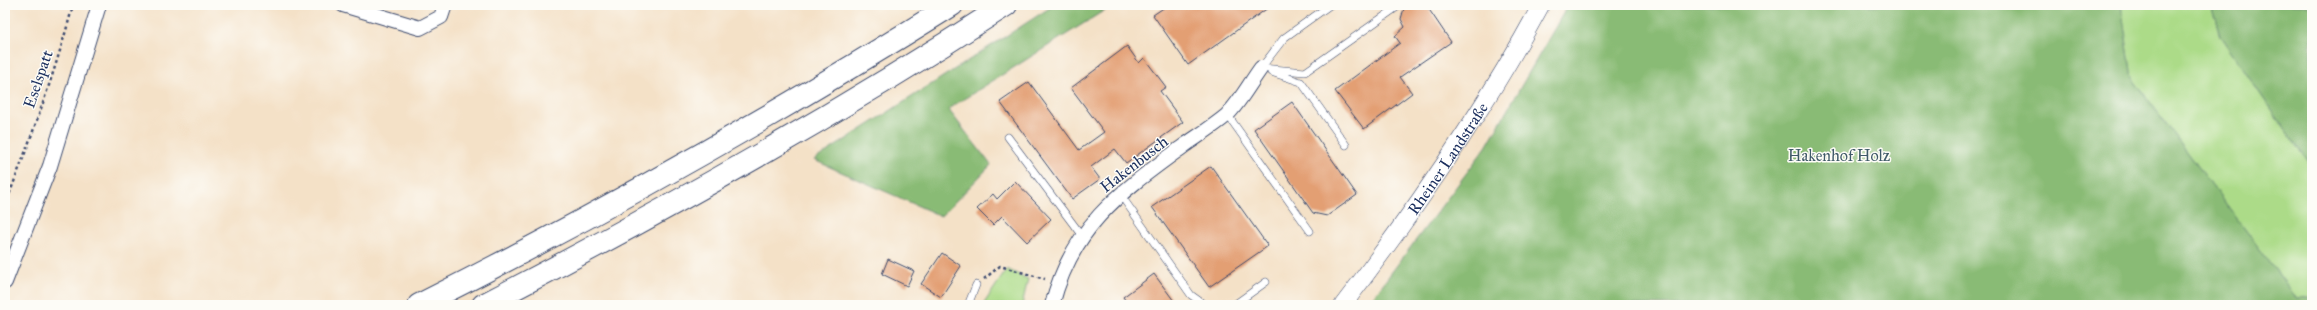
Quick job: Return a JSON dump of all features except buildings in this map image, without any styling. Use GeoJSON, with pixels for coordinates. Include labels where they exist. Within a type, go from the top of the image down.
{"type":"FeatureCollection","features":[{"type":"Feature","properties":{"kind":"highway"},"geometry":{"type":"LineString","coordinates":[[418,305],[588,216],[736,134],[860,63],[952,5]]}},
{"type":"Feature","properties":{"kind":"highway"},"geometry":{"type":"LineString","coordinates":[[482,305],[589,250],[773,149],[905,70],[1006,5]]}},
{"type":"Feature","properties":{"kind":"street"},"geometry":{"type":"LineString","coordinates":[[5,282],[50,166],[99,5]]}},
{"type":"Feature","properties":{"kind":"street"},"geometry":{"type":"LineString","coordinates":[[343,5],[420,28],[441,17],[445,5]]}},
{"type":"Feature","properties":{"kind":"street","name":"Rheiner Landstraße"},"geometry":{"type":"LineString","coordinates":[[1343,305],[1418,204],[1505,71],[1541,5]]}},
{"type":"Feature","properties":{"kind":"street","name":"Hakenbusch"},"geometry":{"type":"LineString","coordinates":[[1052,305],[1058,281],[1082,236],[1094,219],[1120,194],[1227,114],[1261,68]]}},
{"type":"Feature","properties":{"kind":"lane"},"geometry":{"type":"LineString","coordinates":[[1261,68],[1284,38],[1330,5]]}},
{"type":"Feature","properties":{"kind":"lane"},"geometry":{"type":"LineString","coordinates":[[1261,68],[1305,72],[1400,5]]}},
{"type":"Feature","properties":{"kind":"lane"},"geometry":{"type":"LineString","coordinates":[[1261,68],[1301,82],[1346,145]]}},
{"type":"Feature","properties":{"kind":"lane"},"geometry":{"type":"LineString","coordinates":[[1227,114],[1310,231]]}},
{"type":"Feature","properties":{"kind":"lane"},"geometry":{"type":"LineString","coordinates":[[1008,137],[1082,236]]}},
{"type":"Feature","properties":{"kind":"lane"},"geometry":{"type":"LineString","coordinates":[[1120,194],[1191,295],[1205,305]]}},
{"type":"Feature","properties":{"kind":"lane"},"geometry":{"type":"LineString","coordinates":[[1234,305],[1266,282]]}},
{"type":"Feature","properties":{"kind":"lane"},"geometry":{"type":"LineString","coordinates":[[968,305],[976,285]]}},
{"type":"Feature","properties":{"kind":"path","name":"Eselspatt"},"geometry":{"type":"LineString","coordinates":[[5,205],[33,134],[63,45],[73,5]]}},
{"type":"Feature","properties":{"kind":"path"},"geometry":{"type":"LineString","coordinates":[[976,285],[1000,266],[1058,281]]}},
{"type":"Feature","properties":{"kind":"green space"},"geometry":{"type":"Polygon","coordinates":[[[1054,5],[1113,5],[948,109],[991,165],[941,216],[814,160],[1054,5]]]}},
{"type":"Feature","properties":{"kind":"green space","name":"Hakenhof Holz"},"geometry":{"type":"Polygon","coordinates":[[[1568,5],[2121,5],[2132,78],[2297,299],[2312,298],[2312,305],[1367,305],[1486,147],[1568,5]]]}},
{"type":"Feature","properties":{"kind":"green space"},"geometry":{"type":"Polygon","coordinates":[[[2121,5],[2211,5],[2220,36],[2312,168],[2312,298],[2297,299],[2132,78],[2121,5]]]}},
{"type":"Feature","properties":{"kind":"green space"},"geometry":{"type":"Polygon","coordinates":[[[2211,5],[2312,5],[2312,168],[2220,36],[2211,5]]]}},
{"type":"Feature","properties":{"kind":"green space"},"geometry":{"type":"Polygon","coordinates":[[[1007,269],[1028,279],[1022,305],[983,305],[1007,269]]]}}]}
